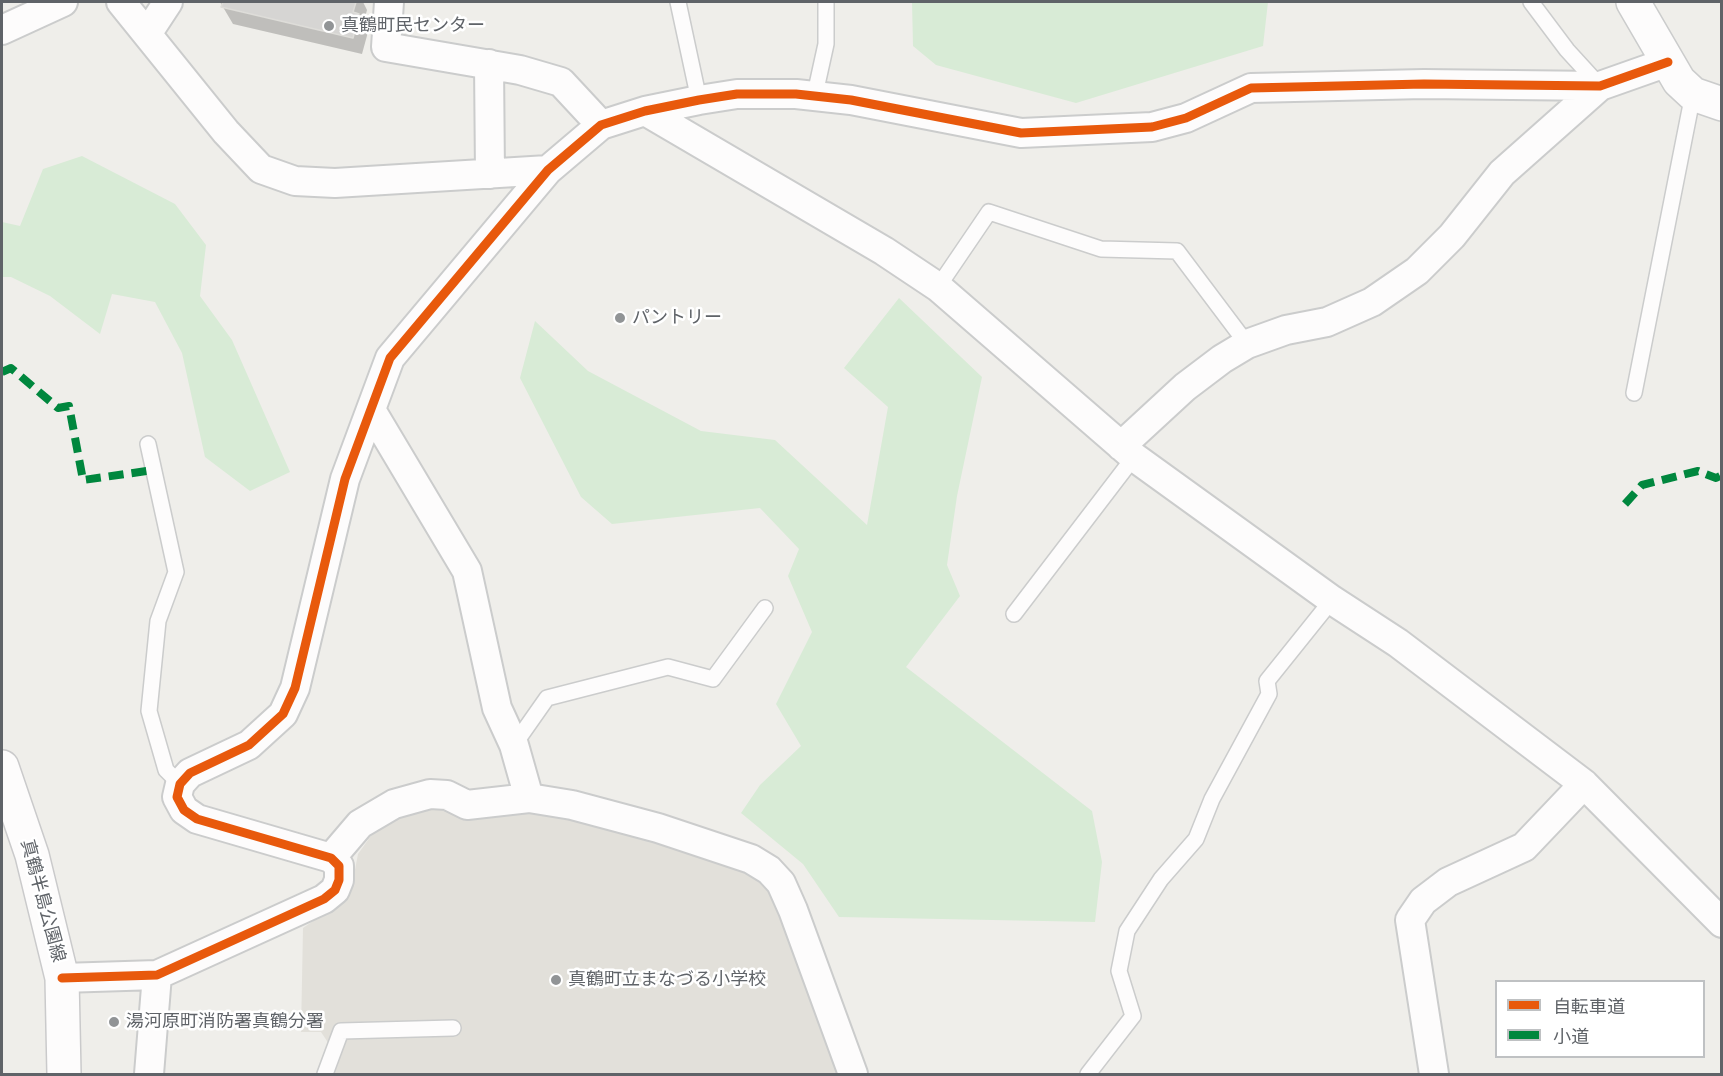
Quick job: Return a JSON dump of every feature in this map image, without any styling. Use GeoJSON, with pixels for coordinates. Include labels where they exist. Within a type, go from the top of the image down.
{"type":"FeatureCollection","features":[{"type":"Feature","properties":{"kind":"main road"},"geometry":{"type":"LineString","coordinates":[[1633,2],[1679,81],[1713,105]]}},
{"type":"Feature","properties":{"kind":"main road","name":"真鶴半島公園線"},"geometry":{"type":"LineString","coordinates":[[2,767],[32,855],[62,978],[64,1074]]}},
{"type":"Feature","properties":{"kind":"street"},"geometry":{"type":"LineString","coordinates":[[2,30],[63,2]]}},
{"type":"Feature","properties":{"kind":"street"},"geometry":{"type":"LineString","coordinates":[[121,2],[226,132],[261,169],[295,181],[335,183],[548,170]]}},
{"type":"Feature","properties":{"kind":"street"},"geometry":{"type":"LineString","coordinates":[[147,34],[168,2]]}},
{"type":"Feature","properties":{"kind":"street"},"geometry":{"type":"LineString","coordinates":[[389,2],[386,47],[489,64],[561,82],[601,124]]}},
{"type":"Feature","properties":{"kind":"street"},"geometry":{"type":"LineString","coordinates":[[62,978],[157,975],[324,899],[335,890],[339,880],[339,866],[330,858],[197,819],[184,810],[177,798],[180,784],[190,773],[249,745],[283,714],[295,688],[345,479],[390,358],[548,170],[601,124],[645,111],[737,94],[815,94],[1021,133],[1152,127],[1186,118],[1251,88],[1424,84],[1600,86],[1668,62]]}},
{"type":"Feature","properties":{"kind":"street"},"geometry":{"type":"LineString","coordinates":[[489,64],[490,174]]}},
{"type":"Feature","properties":{"kind":"street"},"geometry":{"type":"LineString","coordinates":[[1127,451],[1185,387],[1247,344],[1286,330],[1327,322],[1372,302],[1417,272],[1452,236],[1502,173],[1600,86]]}},
{"type":"Feature","properties":{"kind":"street"},"geometry":{"type":"LineString","coordinates":[[645,111],[884,250],[938,287],[1127,451],[1332,600],[1398,643],[1584,784],[1722,923]]}},
{"type":"Feature","properties":{"kind":"street"},"geometry":{"type":"LineString","coordinates":[[371,410],[466,571],[497,708],[514,746],[529,798]]}},
{"type":"Feature","properties":{"kind":"street"},"geometry":{"type":"LineString","coordinates":[[1434,1074],[1410,920],[1423,902],[1448,882],[1524,847],[1584,784]]}},
{"type":"Feature","properties":{"kind":"street"},"geometry":{"type":"LineString","coordinates":[[330,858],[360,824],[394,804],[430,794],[447,795],[467,805],[529,798],[572,806],[658,828],[751,859],[769,870],[781,883],[853,1074]]}},
{"type":"Feature","properties":{"kind":"street"},"geometry":{"type":"LineString","coordinates":[[149,1074],[157,975]]}},
{"type":"Feature","properties":{"kind":"lane"},"geometry":{"type":"LineString","coordinates":[[678,2],[699,100]]}},
{"type":"Feature","properties":{"kind":"lane"},"geometry":{"type":"LineString","coordinates":[[815,94],[826,44],[826,2]]}},
{"type":"Feature","properties":{"kind":"lane"},"geometry":{"type":"LineString","coordinates":[[1532,2],[1567,50],[1600,86]]}},
{"type":"Feature","properties":{"kind":"lane"},"geometry":{"type":"LineString","coordinates":[[1634,393],[1713,105]]}},
{"type":"Feature","properties":{"kind":"lane"},"geometry":{"type":"LineString","coordinates":[[938,287],[989,212],[1101,249],[1177,251],[1247,344]]}},
{"type":"Feature","properties":{"kind":"lane"},"geometry":{"type":"LineString","coordinates":[[148,444],[176,572],[158,621],[148,711],[166,770],[180,784]]}},
{"type":"Feature","properties":{"kind":"lane"},"geometry":{"type":"LineString","coordinates":[[1014,614],[1127,451]]}},
{"type":"Feature","properties":{"kind":"lane"},"geometry":{"type":"LineString","coordinates":[[1088,1074],[1133,1016],[1119,971],[1127,931],[1161,879],[1196,838],[1212,799],[1269,694],[1267,681],[1332,600]]}},
{"type":"Feature","properties":{"kind":"lane"},"geometry":{"type":"LineString","coordinates":[[514,746],[547,698],[668,667],[713,679],[765,608]]}},
{"type":"Feature","properties":{"kind":"lane"},"geometry":{"type":"LineString","coordinates":[[325,1074],[340,1031],[453,1028]]}},
{"type":"Feature","properties":{"kind":"shaded area","name":"真鶴町立まなづる小学校"},"geometry":{"type":"Polygon","coordinates":[[[432,805],[573,812],[767,877],[844,1074],[323,1074],[331,1047],[321,1032],[301,1032],[303,928],[341,902],[353,880],[358,854],[373,833],[394,818],[432,805]]]}},
{"type":"Feature","properties":{"kind":"green space"},"geometry":{"type":"Polygon","coordinates":[[[912,2],[1268,2],[1263,46],[1076,103],[936,65],[913,46],[912,2]]]}},
{"type":"Feature","properties":{"kind":"green space"},"geometry":{"type":"Polygon","coordinates":[[[82,156],[175,204],[206,245],[200,296],[232,340],[290,472],[250,491],[205,457],[182,353],[155,302],[112,294],[100,334],[50,296],[11,277],[2,277],[2,222],[20,226],[43,169],[82,156]]]}},
{"type":"Feature","properties":{"kind":"green space"},"geometry":{"type":"Polygon","coordinates":[[[899,298],[982,377],[957,496],[947,565],[960,596],[906,667],[1092,811],[1102,862],[1095,922],[839,917],[803,864],[741,813],[760,785],[801,746],[776,704],[812,632],[788,576],[799,549],[760,508],[612,524],[581,497],[520,378],[535,321],[588,371],[701,431],[775,440],[867,525],[888,407],[844,368],[899,298]]]}},
{"type":"Feature","properties":{"kind":"building","name":"真鶴町民センター"},"geometry":{"type":"Polygon","coordinates":[[[223,2],[356,2],[353,12],[359,14],[353,38],[221,7],[223,2]]]}},
{"type":"Feature","properties":{"kind":"marked path"},"geometry":{"type":"LineString","coordinates":[[2,372],[11,368],[58,408],[69,406],[83,480],[154,470]]}},
{"type":"Feature","properties":{"kind":"marked path"},"geometry":{"type":"LineString","coordinates":[[1625,504],[1642,485],[1698,471],[1716,478],[1722,475]]}},
{"type":"Feature","properties":{"kind":"cycle path"},"geometry":{"type":"LineString","coordinates":[[62,978],[157,975],[324,899],[335,890],[339,880],[339,866],[331,858],[197,819],[184,810],[177,797],[180,784],[190,773],[249,745],[283,714],[295,688],[345,479],[390,358],[548,170],[601,125],[645,111],[699,100],[737,94],[796,94],[851,100],[1021,133],[1152,127],[1186,118],[1251,88],[1424,84],[1600,86],[1668,62]]}},
{"type":"Feature","properties":{"kind":"place","name":"真鶴町民センター"},"geometry":{"type":"Point","coordinates":[329,26]}},
{"type":"Feature","properties":{"kind":"place","name":"パントリー"},"geometry":{"type":"Point","coordinates":[620,318]}},
{"type":"Feature","properties":{"kind":"place","name":"真鶴町立まなづる小学校"},"geometry":{"type":"Point","coordinates":[556,980]}},
{"type":"Feature","properties":{"kind":"place","name":"湯河原町消防署真鶴分署"},"geometry":{"type":"Point","coordinates":[114,1022]}}]}
